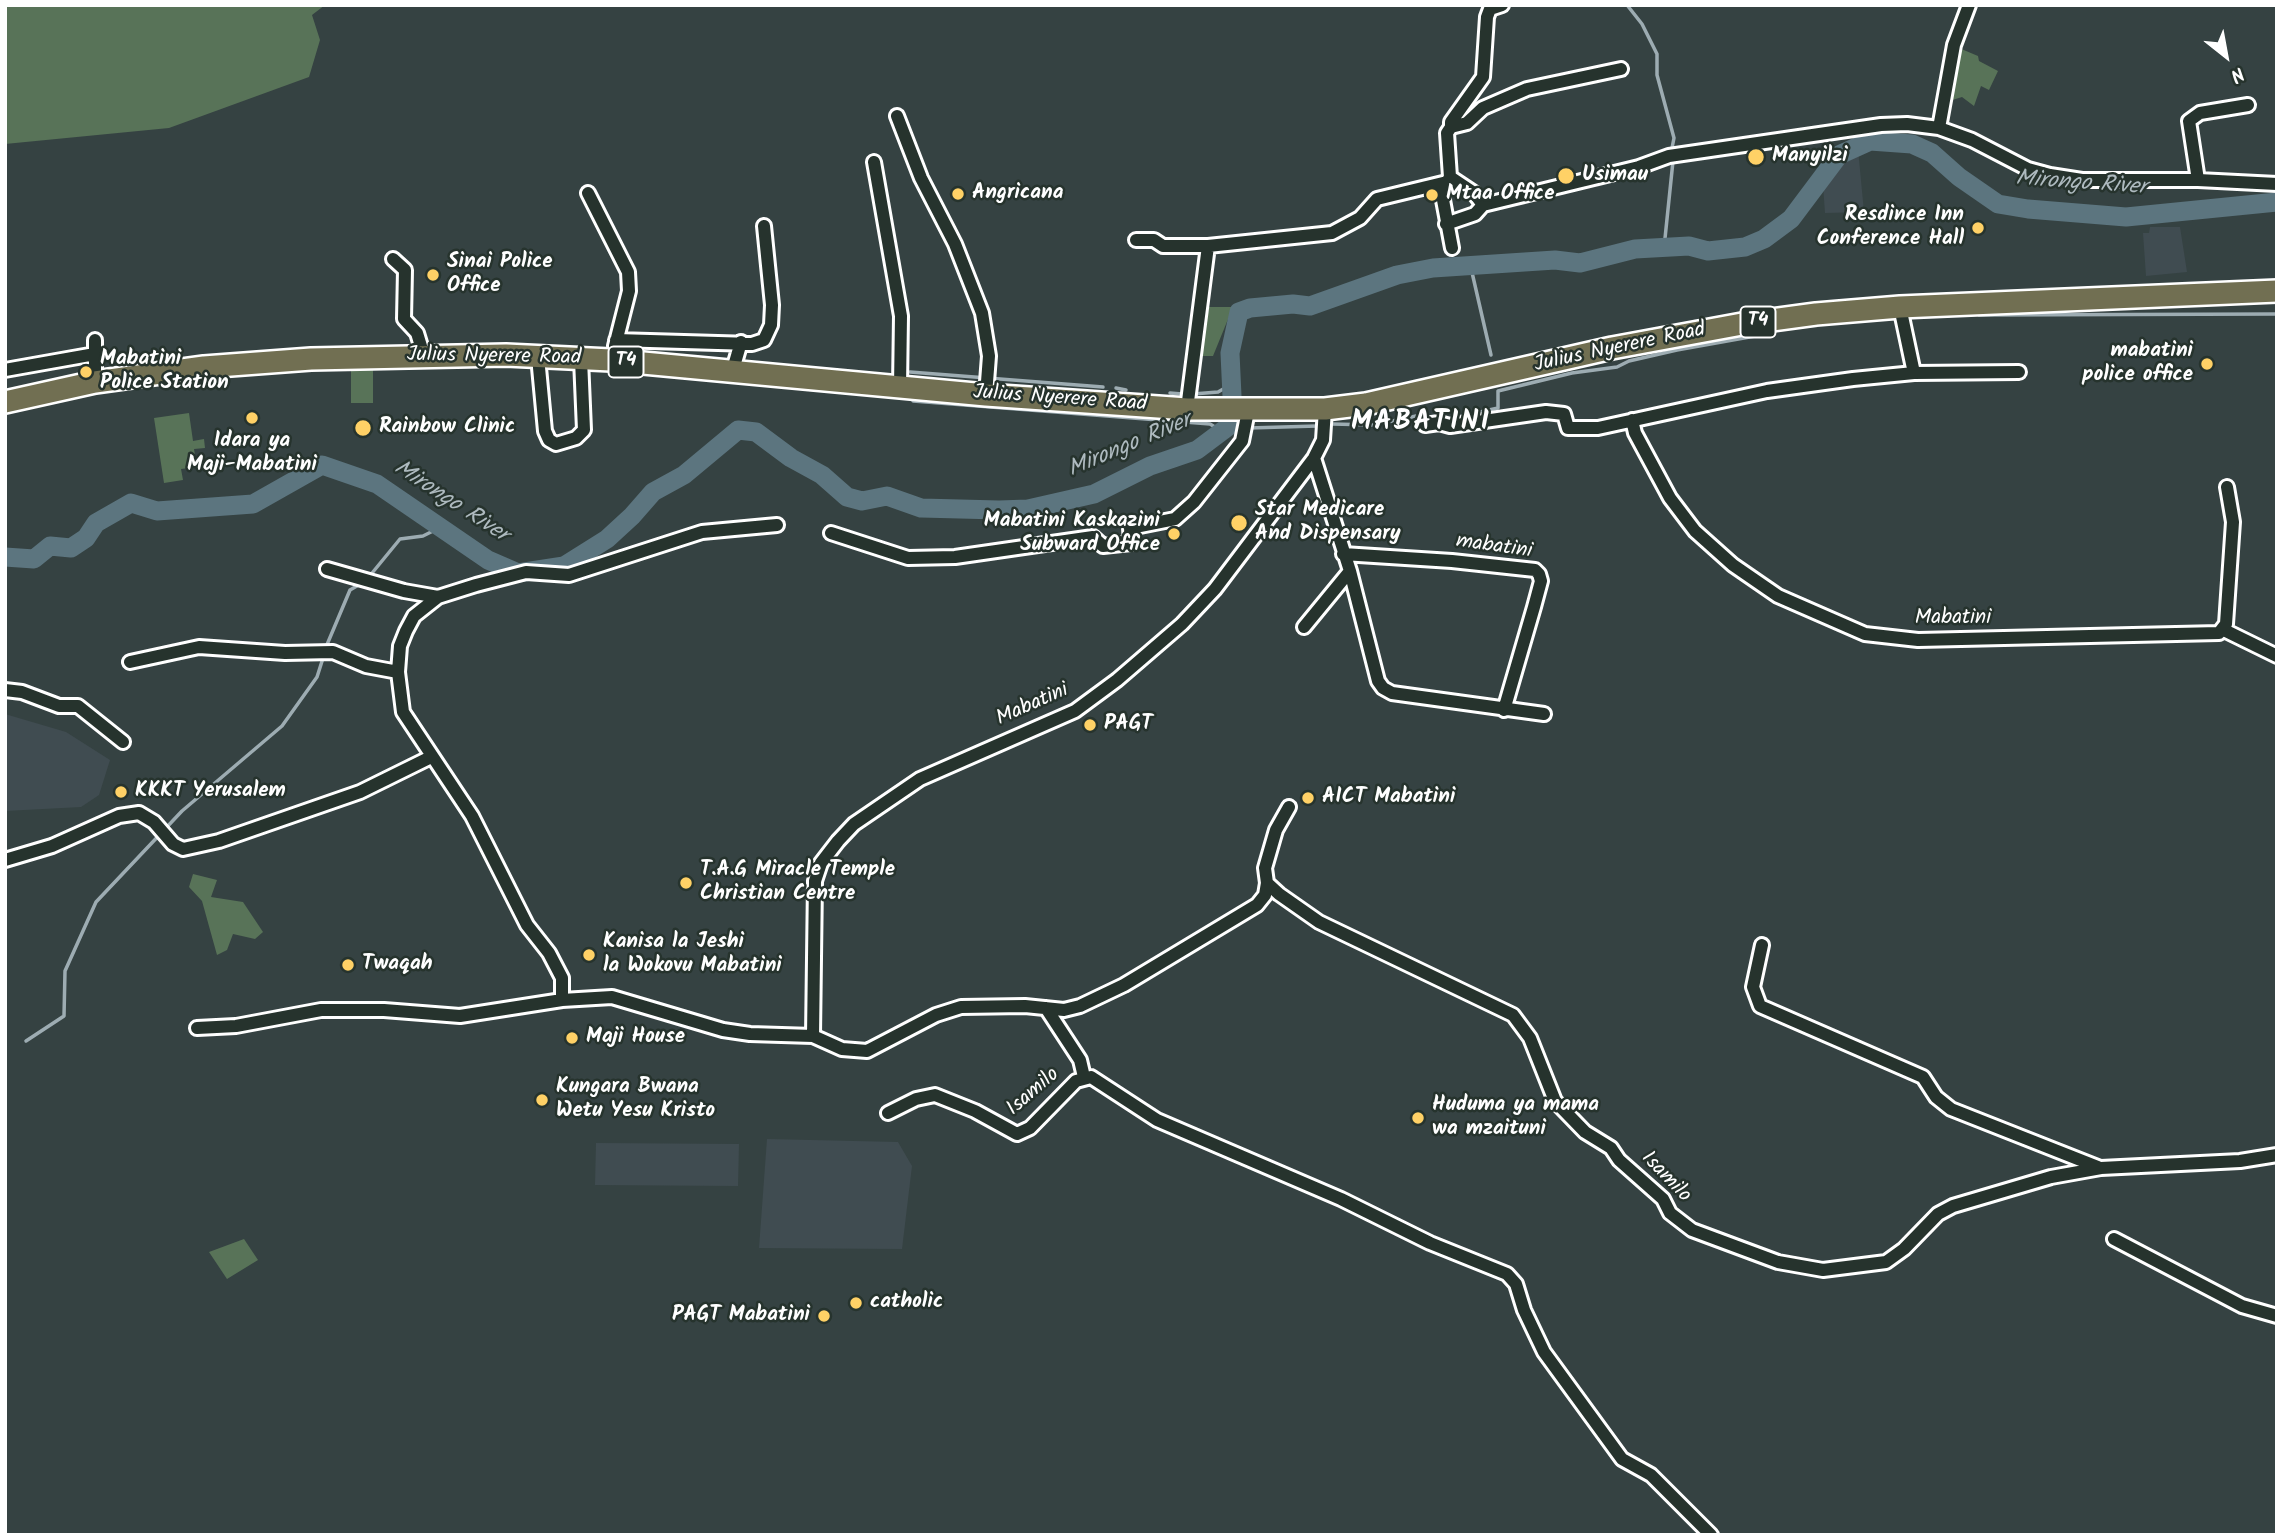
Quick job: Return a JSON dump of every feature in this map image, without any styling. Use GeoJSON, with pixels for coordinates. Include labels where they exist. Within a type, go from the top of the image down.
{"type":"FeatureCollection","features":[{"type":"Feature","properties":{"kind":"highway","name":"Julius Nyerere Road"},"geometry":{"type":"LineString","coordinates":[[5,401],[95,382],[204,367],[311,359],[424,356],[581,359],[614,350],[732,373],[900,387],[988,383],[1187,410],[1247,423],[1366,404],[1612,348],[1742,324],[1899,307],[2277,291]]}},
{"type":"Feature","properties":{"kind":"street"},"geometry":{"type":"LineString","coordinates":[[1452,248],[1446,224],[1445,145],[1451,122],[1483,77],[1488,13],[1502,5]]}},
{"type":"Feature","properties":{"kind":"street"},"geometry":{"type":"LineString","coordinates":[[1939,128],[1954,45],[1969,5]]}},
{"type":"Feature","properties":{"kind":"street"},"geometry":{"type":"LineString","coordinates":[[1451,127],[1467,123],[1483,108],[1508,95],[1621,69]]}},
{"type":"Feature","properties":{"kind":"street"},"geometry":{"type":"LineString","coordinates":[[2198,180],[2189,121],[2200,113],[2248,105]]}},
{"type":"Feature","properties":{"kind":"street"},"geometry":{"type":"LineString","coordinates":[[897,116],[921,178],[955,244],[982,313],[988,383]]}},
{"type":"Feature","properties":{"kind":"street"},"geometry":{"type":"LineString","coordinates":[[1446,224],[1475,214],[1483,205],[1639,167],[1668,156],[1881,125],[1939,128],[1972,140],[2028,169],[2050,175],[2116,181],[2198,180],[2277,184]]}},
{"type":"Feature","properties":{"kind":"street"},"geometry":{"type":"LineString","coordinates":[[874,162],[901,316],[900,387]]}},
{"type":"Feature","properties":{"kind":"street"},"geometry":{"type":"LineString","coordinates":[[1136,240],[1154,240],[1163,246],[1208,246],[1332,233],[1360,218],[1377,199],[1445,180],[1474,193],[1483,205]]}},
{"type":"Feature","properties":{"kind":"street"},"geometry":{"type":"LineString","coordinates":[[588,194],[628,272],[629,291],[614,350],[741,342],[752,344],[764,340],[771,325],[764,226]]}},
{"type":"Feature","properties":{"kind":"street"},"geometry":{"type":"LineString","coordinates":[[1187,410],[1208,246]]}},
{"type":"Feature","properties":{"kind":"street"},"geometry":{"type":"LineString","coordinates":[[393,260],[405,270],[404,318],[417,333],[424,356]]}},
{"type":"Feature","properties":{"kind":"street"},"geometry":{"type":"LineString","coordinates":[[1899,307],[1914,373]]}},
{"type":"Feature","properties":{"kind":"street"},"geometry":{"type":"LineString","coordinates":[[95,340],[95,382]]}},
{"type":"Feature","properties":{"kind":"street"},"geometry":{"type":"LineString","coordinates":[[732,373],[741,342]]}},
{"type":"Feature","properties":{"kind":"street"},"geometry":{"type":"LineString","coordinates":[[5,370],[95,354]]}},
{"type":"Feature","properties":{"kind":"street"},"geometry":{"type":"LineString","coordinates":[[538,357],[545,430],[549,440],[556,444],[576,438],[585,426],[581,359]]}},
{"type":"Feature","properties":{"kind":"street"},"geometry":{"type":"LineString","coordinates":[[1425,425],[1439,423],[1450,426],[1546,412],[1564,414],[1568,428],[1611,426],[1766,391],[1914,373],[2019,372]]}},
{"type":"Feature","properties":{"kind":"street","name":"Mabatini"},"geometry":{"type":"LineString","coordinates":[[813,1037],[815,881],[821,863],[838,841],[854,824],[919,779],[975,752],[1075,711],[1118,680],[1182,624],[1215,589],[1314,458],[1323,440],[1325,409]]}},
{"type":"Feature","properties":{"kind":"street","name":"Mabatini"},"geometry":{"type":"LineString","coordinates":[[1632,420],[1635,433],[1671,498],[1695,531],[1733,565],[1778,596],[1865,634],[1918,640],[2215,635],[2224,630]]}},
{"type":"Feature","properties":{"kind":"street"},"geometry":{"type":"LineString","coordinates":[[831,533],[908,558],[956,557],[1093,537],[1103,546],[1130,544],[1130,528],[1163,523],[1185,511],[1233,455],[1247,423]]}},
{"type":"Feature","properties":{"kind":"street"},"geometry":{"type":"LineString","coordinates":[[1314,458],[1350,571],[1374,668],[1383,688],[1392,693],[1544,714]]}},
{"type":"Feature","properties":{"kind":"street"},"geometry":{"type":"LineString","coordinates":[[2227,487],[2232,522],[2224,630],[2277,656]]}},
{"type":"Feature","properties":{"kind":"street"},"geometry":{"type":"LineString","coordinates":[[562,1000],[562,978],[549,953],[527,925],[472,816],[403,712],[398,672],[400,646],[406,631],[414,616],[438,597],[526,572],[569,575],[702,532],[777,524]]}},
{"type":"Feature","properties":{"kind":"street","name":"mabatini"},"geometry":{"type":"LineString","coordinates":[[1343,554],[1535,570],[1541,581],[1504,710]]}},
{"type":"Feature","properties":{"kind":"street"},"geometry":{"type":"LineString","coordinates":[[327,569],[404,592],[438,597]]}},
{"type":"Feature","properties":{"kind":"street"},"geometry":{"type":"LineString","coordinates":[[1304,627],[1350,571]]}},
{"type":"Feature","properties":{"kind":"street"},"geometry":{"type":"LineString","coordinates":[[130,662],[199,647],[264,652],[307,651],[333,652],[366,666],[398,672]]}},
{"type":"Feature","properties":{"kind":"street"},"geometry":{"type":"LineString","coordinates":[[5,691],[22,692],[59,706],[78,706],[123,742]]}},
{"type":"Feature","properties":{"kind":"street"},"geometry":{"type":"LineString","coordinates":[[5,860],[52,846],[119,816],[139,813],[154,822],[173,844],[183,849],[198,846],[247,833],[323,806],[392,778],[431,757]]}},
{"type":"Feature","properties":{"kind":"street"},"geometry":{"type":"LineString","coordinates":[[197,1028],[236,1026],[328,1009],[460,1016],[562,1000],[612,997],[723,1030],[813,1037],[842,1049],[867,1051],[954,1009],[1064,1010],[1080,1006],[1124,985],[1257,905],[1265,895],[1267,853],[1289,807]]}},
{"type":"Feature","properties":{"kind":"street","name":"Isamilo"},"geometry":{"type":"LineString","coordinates":[[1267,883],[1319,922],[1513,1015],[1530,1038],[1555,1101],[1585,1132],[1611,1148],[1619,1160],[1663,1199],[1670,1213],[1692,1230],[1778,1262],[1823,1270],[1885,1262],[1904,1249],[1938,1214],[1953,1206],[2051,1177],[2101,1168],[2240,1161],[2277,1155]]}},
{"type":"Feature","properties":{"kind":"street"},"geometry":{"type":"LineString","coordinates":[[1762,946],[1753,987],[1760,1006],[1923,1077],[1936,1097],[1951,1110],[2101,1168]]}},
{"type":"Feature","properties":{"kind":"street"},"geometry":{"type":"LineString","coordinates":[[1046,1008],[1080,1060],[1084,1077]]}},
{"type":"Feature","properties":{"kind":"street","name":"Isamilo"},"geometry":{"type":"LineString","coordinates":[[888,1113],[916,1099],[935,1095],[946,1097],[1017,1134],[1030,1128],[1084,1077],[1098,1080],[1157,1121],[1341,1199],[1430,1244],[1507,1274],[1516,1284],[1524,1310],[1544,1352],[1622,1459],[1651,1475],[1711,1535]]}},
{"type":"Feature","properties":{"kind":"street"},"geometry":{"type":"LineString","coordinates":[[2114,1239],[2242,1306],[2277,1316]]}},
{"type":"Feature","properties":{"kind":"shaded area"},"geometry":{"type":"Polygon","coordinates":[[[1858,149],[1864,212],[1825,213],[1823,185],[1858,149]]]}},
{"type":"Feature","properties":{"kind":"shaded area"},"geometry":{"type":"Polygon","coordinates":[[[2150,227],[2180,227],[2187,272],[2146,276],[2143,233],[2149,233],[2150,227]]]}},
{"type":"Feature","properties":{"kind":"shaded area"},"geometry":{"type":"Polygon","coordinates":[[[5,714],[66,732],[110,760],[99,795],[81,807],[5,811],[5,714]]]}},
{"type":"Feature","properties":{"kind":"shaded area"},"geometry":{"type":"Polygon","coordinates":[[[767,1139],[898,1142],[912,1166],[902,1249],[759,1248],[767,1139]]]}},
{"type":"Feature","properties":{"kind":"shaded area"},"geometry":{"type":"Polygon","coordinates":[[[596,1143],[739,1144],[738,1186],[595,1185],[596,1143]]]}},
{"type":"Feature","properties":{"kind":"green space"},"geometry":{"type":"Polygon","coordinates":[[[5,5],[325,5],[312,15],[320,40],[309,77],[169,128],[5,144],[5,5]]]}},
{"type":"Feature","properties":{"kind":"green space"},"geometry":{"type":"Polygon","coordinates":[[[1959,48],[1978,56],[1979,61],[1998,71],[1989,90],[1981,86],[1974,106],[1962,97],[1946,102],[1959,48]]]}},
{"type":"Feature","properties":{"kind":"green space"},"geometry":{"type":"Polygon","coordinates":[[[1209,307],[1233,307],[1213,356],[1200,356],[1209,307]]]}},
{"type":"Feature","properties":{"kind":"green space"},"geometry":{"type":"Polygon","coordinates":[[[373,366],[373,403],[351,403],[351,367],[373,366]]]}},
{"type":"Feature","properties":{"kind":"green space"},"geometry":{"type":"Polygon","coordinates":[[[189,413],[193,441],[204,439],[205,448],[194,449],[197,467],[181,469],[183,480],[164,483],[154,418],[189,413]]]}},
{"type":"Feature","properties":{"kind":"green space"},"geometry":{"type":"Polygon","coordinates":[[[193,874],[217,880],[211,897],[243,902],[263,932],[255,939],[233,934],[227,950],[217,955],[202,901],[189,887],[193,874]]]}},
{"type":"Feature","properties":{"kind":"green space"},"geometry":{"type":"Polygon","coordinates":[[[244,1239],[258,1260],[227,1279],[209,1252],[244,1239]]]}},
{"type":"Feature","properties":{"kind":"waterway"},"geometry":{"type":"LineString","coordinates":[[1627,5],[1642,24],[1657,54],[1657,75],[1674,138],[1672,148]]}},
{"type":"Feature","properties":{"kind":"waterway","name":"Mirongo River"},"geometry":{"type":"LineString","coordinates":[[1232,396],[1230,353],[1239,312],[1250,308],[1293,304],[1310,306],[1397,275],[1433,268],[1555,260],[1580,263],[1635,249],[1689,246],[1708,251],[1745,247],[1764,239],[1791,219],[1839,155],[1870,141],[1912,144],[1932,153],[1959,177],[1998,204],[2028,209],[2126,217],[2277,202]]}},
{"type":"Feature","properties":{"kind":"waterway"},"geometry":{"type":"LineString","coordinates":[[1664,248],[1673,161]]}},
{"type":"Feature","properties":{"kind":"waterway"},"geometry":{"type":"LineString","coordinates":[[1471,268],[1491,355]]}},
{"type":"Feature","properties":{"kind":"waterway"},"geometry":{"type":"LineString","coordinates":[[1979,315],[2277,314]]}},
{"type":"Feature","properties":{"kind":"waterway"},"geometry":{"type":"LineString","coordinates":[[1498,391],[1572,373],[1617,367],[1629,361],[1677,350],[1772,333]]}},
{"type":"Feature","properties":{"kind":"waterway"},"geometry":{"type":"LineString","coordinates":[[910,372],[1103,387]]}},
{"type":"Feature","properties":{"kind":"waterway"},"geometry":{"type":"LineString","coordinates":[[1193,394],[1218,392],[1232,384]]}},
{"type":"Feature","properties":{"kind":"waterway"},"geometry":{"type":"LineString","coordinates":[[1116,388],[1126,390]]}},
{"type":"Feature","properties":{"kind":"waterway"},"geometry":{"type":"LineString","coordinates":[[1444,420],[1498,408],[1498,391]]}},
{"type":"Feature","properties":{"kind":"waterway"},"geometry":{"type":"LineString","coordinates":[[1170,393],[1182,394]]}},
{"type":"Feature","properties":{"kind":"waterway"},"geometry":{"type":"LineString","coordinates":[[913,401],[1210,424],[1223,432]]}},
{"type":"Feature","properties":{"kind":"waterway"},"geometry":{"type":"LineString","coordinates":[[1332,424],[1373,425],[1421,415],[1429,419]]}},
{"type":"Feature","properties":{"kind":"waterway","name":"Mirongo River"},"geometry":{"type":"LineString","coordinates":[[5,557],[34,559],[50,546],[71,548],[86,538],[96,523],[131,503],[157,511],[253,504],[322,465],[377,484],[488,560],[518,573],[564,566],[607,539],[653,492],[684,475],[738,430],[756,432],[791,458],[822,475],[847,497],[862,501],[887,496],[921,508],[999,510],[1028,509],[1094,494],[1150,466],[1197,450],[1229,426]]}},
{"type":"Feature","properties":{"kind":"waterway"},"geometry":{"type":"LineString","coordinates":[[1249,428],[1317,426]]}},
{"type":"Feature","properties":{"kind":"waterway"},"geometry":{"type":"LineString","coordinates":[[1228,429],[1241,429]]}},
{"type":"Feature","properties":{"kind":"waterway"},"geometry":{"type":"LineString","coordinates":[[368,578],[400,539],[423,536],[443,526]]}},
{"type":"Feature","properties":{"kind":"waterway"},"geometry":{"type":"LineString","coordinates":[[326,647],[350,590],[362,583]]}},
{"type":"Feature","properties":{"kind":"waterway"},"geometry":{"type":"LineString","coordinates":[[26,1041],[64,1016],[65,971],[96,902],[182,811],[282,726],[317,677],[324,655]]}},
{"type":"Feature","properties":{"kind":"place","name":"Manyilzi"},"geometry":{"type":"Point","coordinates":[1756,157]}},
{"type":"Feature","properties":{"kind":"place","name":"Usimau"},"geometry":{"type":"Point","coordinates":[1566,176]}},
{"type":"Feature","properties":{"kind":"place","name":"Angricana"},"geometry":{"type":"Point","coordinates":[958,194]}},
{"type":"Feature","properties":{"kind":"place","name":"Mtaa Office"},"geometry":{"type":"Point","coordinates":[1432,195]}},
{"type":"Feature","properties":{"kind":"place","name":"Resdince Inn Conference Hall"},"geometry":{"type":"Point","coordinates":[1978,228]}},
{"type":"Feature","properties":{"kind":"place","name":"Sinai Police Office"},"geometry":{"type":"Point","coordinates":[433,275]}},
{"type":"Feature","properties":{"kind":"place","name":"mabatini police office"},"geometry":{"type":"Point","coordinates":[2207,364]}},
{"type":"Feature","properties":{"kind":"place","name":"Mabatini Police Station"},"geometry":{"type":"Point","coordinates":[86,372]}},
{"type":"Feature","properties":{"kind":"place","name":"Idara ya Maji-Mabatini"},"geometry":{"type":"Point","coordinates":[252,418]}},
{"type":"Feature","properties":{"kind":"place","name":"Rainbow Clinic"},"geometry":{"type":"Point","coordinates":[363,428]}},
{"type":"Feature","properties":{"kind":"place","name":"Star Medicare And Dispensary"},"geometry":{"type":"Point","coordinates":[1239,523]}},
{"type":"Feature","properties":{"kind":"place","name":"Mabatini Kaskazini Subward Office"},"geometry":{"type":"Point","coordinates":[1174,534]}},
{"type":"Feature","properties":{"kind":"place","name":"PAGT"},"geometry":{"type":"Point","coordinates":[1090,725]}},
{"type":"Feature","properties":{"kind":"place","name":"KKKT Yerusalem"},"geometry":{"type":"Point","coordinates":[121,792]}},
{"type":"Feature","properties":{"kind":"place","name":"AICT Mabatini"},"geometry":{"type":"Point","coordinates":[1308,798]}},
{"type":"Feature","properties":{"kind":"place","name":"T.A.G Miracle Temple Christian Centre"},"geometry":{"type":"Point","coordinates":[686,883]}},
{"type":"Feature","properties":{"kind":"place","name":"Kanisa la Jeshi la Wokovu Mabatini"},"geometry":{"type":"Point","coordinates":[589,955]}},
{"type":"Feature","properties":{"kind":"place","name":"Twaqah"},"geometry":{"type":"Point","coordinates":[348,965]}},
{"type":"Feature","properties":{"kind":"place","name":"Maji House"},"geometry":{"type":"Point","coordinates":[572,1038]}},
{"type":"Feature","properties":{"kind":"place","name":"Kungara Bwana Wetu Yesu Kristo"},"geometry":{"type":"Point","coordinates":[542,1100]}},
{"type":"Feature","properties":{"kind":"place","name":"Huduma ya mama wa mzaituni"},"geometry":{"type":"Point","coordinates":[1418,1118]}},
{"type":"Feature","properties":{"kind":"place","name":"catholic"},"geometry":{"type":"Point","coordinates":[856,1303]}},
{"type":"Feature","properties":{"kind":"place","name":"PAGT Mabatini"},"geometry":{"type":"Point","coordinates":[824,1316]}},
{"type":"Feature","properties":{"kind":"district","name":"MABATINI"},"geometry":{"type":"Point","coordinates":[1421,424]}}]}
